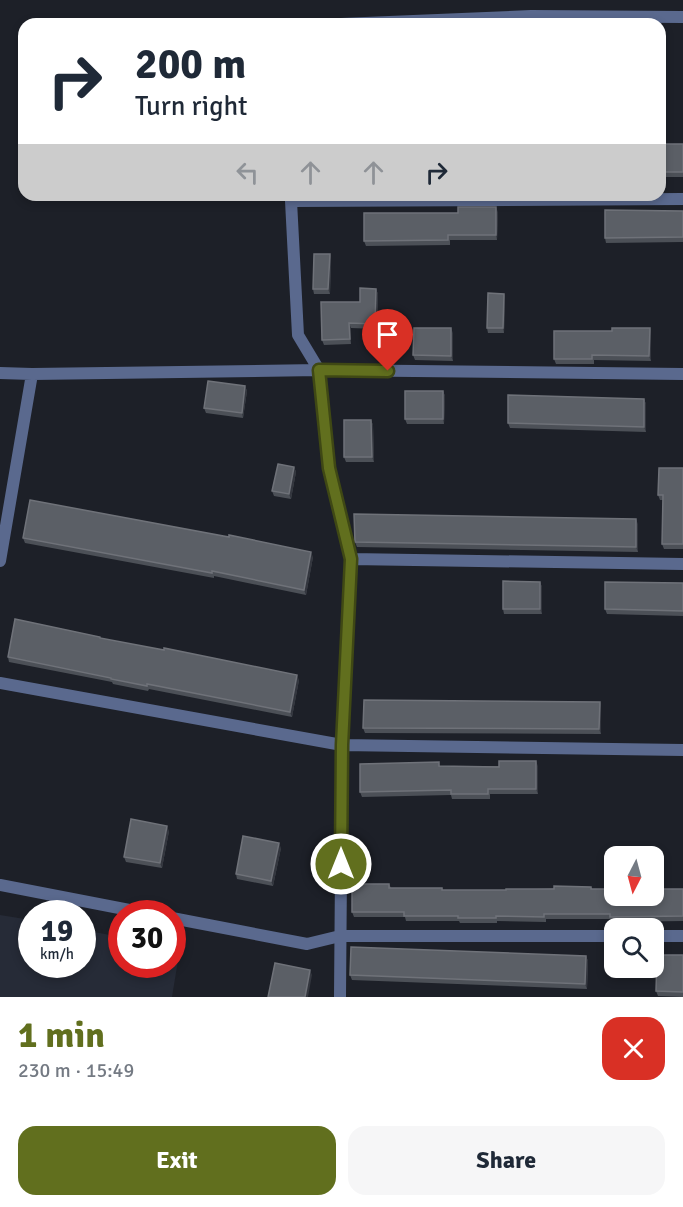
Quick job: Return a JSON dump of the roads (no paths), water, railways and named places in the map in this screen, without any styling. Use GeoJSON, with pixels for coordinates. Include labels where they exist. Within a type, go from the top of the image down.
{"type":"FeatureCollection","features":[{"type":"Feature","properties":{"kind":"street"},"geometry":{"type":"LineString","coordinates":[[484,18],[683,17]]}},
{"type":"Feature","properties":{"kind":"street"},"geometry":{"type":"LineString","coordinates":[[666,199],[683,199]]}},
{"type":"Feature","properties":{"kind":"street"},"geometry":{"type":"LineString","coordinates":[[293,201],[298,334],[319,370],[329,468],[351,559],[342,745],[340,997]]}},
{"type":"Feature","properties":{"kind":"street"},"geometry":{"type":"LineString","coordinates":[[0,373],[319,370],[683,374]]}},
{"type":"Feature","properties":{"kind":"street"},"geometry":{"type":"LineString","coordinates":[[0,561],[32,374]]}},
{"type":"Feature","properties":{"kind":"street"},"geometry":{"type":"LineString","coordinates":[[351,559],[683,564]]}},
{"type":"Feature","properties":{"kind":"street"},"geometry":{"type":"LineString","coordinates":[[0,683],[342,745],[683,750]]}},
{"type":"Feature","properties":{"kind":"street"},"geometry":{"type":"LineString","coordinates":[[0,885],[108,906]]}},
{"type":"Feature","properties":{"kind":"street"},"geometry":{"type":"LineString","coordinates":[[186,921],[308,944],[340,936],[604,936]]}},
{"type":"Feature","properties":{"kind":"street"},"geometry":{"type":"LineString","coordinates":[[664,936],[683,936]]}}]}
